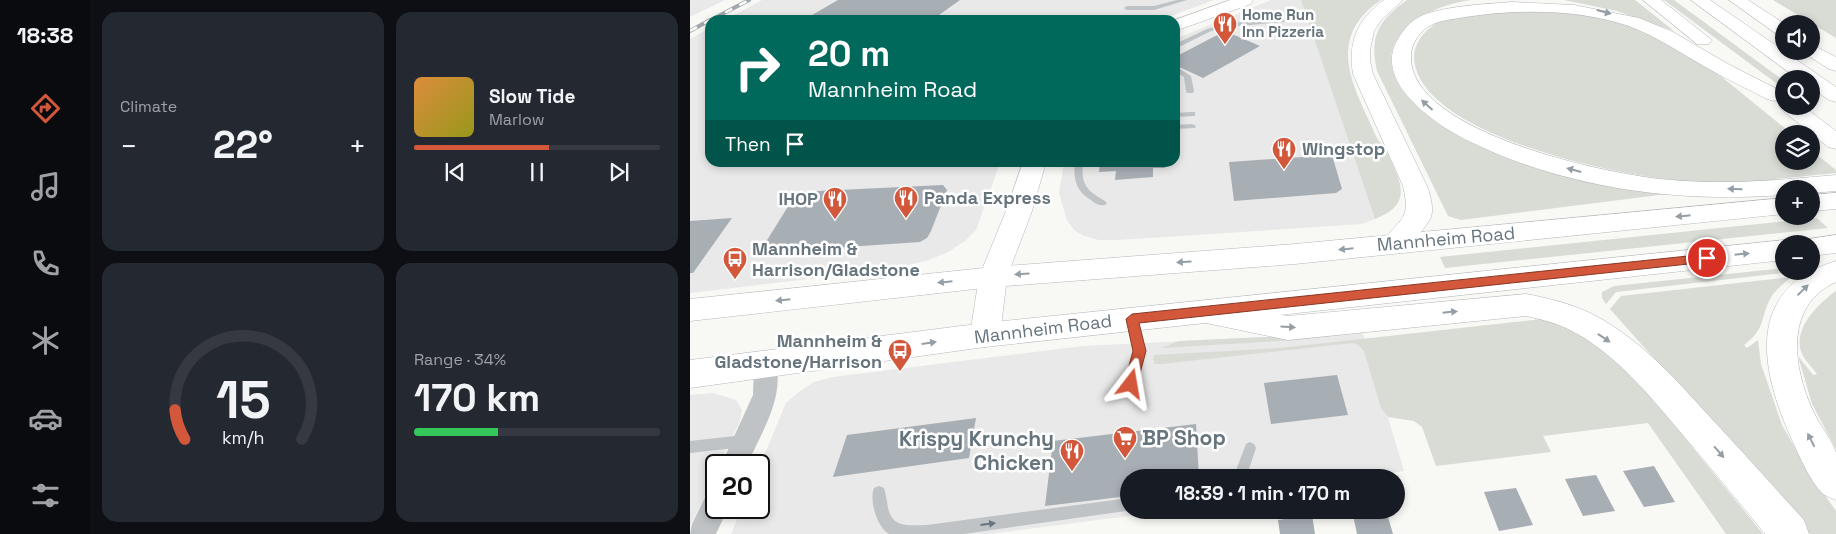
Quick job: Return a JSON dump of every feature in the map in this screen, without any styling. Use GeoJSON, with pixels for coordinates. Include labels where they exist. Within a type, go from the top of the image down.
{"type":"FeatureCollection","features":[{"type":"Feature","properties":{"kind":"main road"},"geometry":{"type":"LineString","coordinates":[[1180,24],[1246,0]]}},
{"type":"Feature","properties":{"kind":"main road"},"geometry":{"type":"LineString","coordinates":[[1395,0],[1376,15],[1367,27],[1360,40],[1359,55],[1363,74],[1415,186],[1419,201],[1419,216],[1395,244]]}},
{"type":"Feature","properties":{"kind":"main road"},"geometry":{"type":"LineString","coordinates":[[1651,0],[1775,96]]}},
{"type":"Feature","properties":{"kind":"main road"},"geometry":{"type":"LineString","coordinates":[[1699,0],[1798,70]]}},
{"type":"Feature","properties":{"kind":"main road"},"geometry":{"type":"LineString","coordinates":[[1737,0],[1775,25]]}},
{"type":"Feature","properties":{"kind":"main road"},"geometry":{"type":"LineString","coordinates":[[1759,0],[1783,15]]}},
{"type":"Feature","properties":{"kind":"main road"},"geometry":{"type":"LineString","coordinates":[[1775,97],[1714,64],[1677,41],[1644,25],[1590,9],[1550,2],[1501,2],[1450,10],[1435,16],[1414,29],[1406,38],[1401,51],[1400,62],[1404,75],[1421,100],[1451,122],[1502,148],[1582,172],[1669,188],[1752,190],[1775,195]]}},
{"type":"Feature","properties":{"kind":"main road"},"geometry":{"type":"LineString","coordinates":[[1820,37],[1836,47]]}},
{"type":"Feature","properties":{"kind":"main road"},"geometry":{"type":"LineString","coordinates":[[1820,55],[1836,65]]}},
{"type":"Feature","properties":{"kind":"main road"},"geometry":{"type":"LineString","coordinates":[[1820,85],[1836,96]]}},
{"type":"Feature","properties":{"kind":"main road"},"geometry":{"type":"LineString","coordinates":[[1800,115],[1836,142]]}},
{"type":"Feature","properties":{"kind":"main road"},"geometry":{"type":"LineString","coordinates":[[985,335],[994,277],[1033,167]]}},
{"type":"Feature","properties":{"kind":"main road"},"geometry":{"type":"LineString","coordinates":[[1820,187],[1836,183]]}},
{"type":"Feature","properties":{"kind":"main road","name":"Mannheim Road"},"geometry":{"type":"LineString","coordinates":[[690,310],[994,277],[1295,254],[1395,244],[1775,198]]}},
{"type":"Feature","properties":{"kind":"main road"},"geometry":{"type":"LineString","coordinates":[[1820,202],[1836,201]]}},
{"type":"Feature","properties":{"kind":"main road","name":"Mannheim Road"},"geometry":{"type":"LineString","coordinates":[[690,374],[985,335],[1775,251]]}},
{"type":"Feature","properties":{"kind":"main road"},"geometry":{"type":"LineString","coordinates":[[1829,252],[1814,280],[1801,290],[1788,309],[1780,342],[1786,377],[1801,419],[1836,482]]}},
{"type":"Feature","properties":{"kind":"main road"},"geometry":{"type":"LineString","coordinates":[[1206,312],[1288,328],[1526,305],[1560,312],[1578,320],[1645,370],[1790,534]]}},
{"type":"Feature","properties":{"kind":"street"},"geometry":{"type":"LineString","coordinates":[[739,454],[765,396],[764,364]]}},
{"type":"Feature","properties":{"kind":"street"},"geometry":{"type":"LineString","coordinates":[[702,534],[709,519]]}},
{"type":"Feature","properties":{"kind":"lane"},"geometry":{"type":"LineString","coordinates":[[1127,8],[1154,8],[1184,0]]}},
{"type":"Feature","properties":{"kind":"lane"},"geometry":{"type":"LineString","coordinates":[[1180,44],[1209,30],[1228,25],[1282,21]]}},
{"type":"Feature","properties":{"kind":"lane"},"geometry":{"type":"LineString","coordinates":[[1180,72],[1186,76],[1190,91]]}},
{"type":"Feature","properties":{"kind":"lane"},"geometry":{"type":"LineString","coordinates":[[1180,111],[1192,117]]}},
{"type":"Feature","properties":{"kind":"lane"},"geometry":{"type":"LineString","coordinates":[[1180,116],[1192,117]]}},
{"type":"Feature","properties":{"kind":"lane"},"geometry":{"type":"LineString","coordinates":[[1180,120],[1192,117]]}},
{"type":"Feature","properties":{"kind":"lane"},"geometry":{"type":"LineString","coordinates":[[1180,124],[1192,117]]}},
{"type":"Feature","properties":{"kind":"lane"},"geometry":{"type":"LineString","coordinates":[[1078,167],[1077,178],[1082,189],[1089,197],[1102,204]]}},
{"type":"Feature","properties":{"kind":"lane"},"geometry":{"type":"LineString","coordinates":[[1131,384],[1140,351],[1132,319]]}},
{"type":"Feature","properties":{"kind":"lane"},"geometry":{"type":"LineString","coordinates":[[690,447],[745,441]]}},
{"type":"Feature","properties":{"kind":"lane"},"geometry":{"type":"LineString","coordinates":[[1242,469],[1250,448]]}},
{"type":"Feature","properties":{"kind":"lane"},"geometry":{"type":"LineString","coordinates":[[878,493],[882,519],[891,529],[904,532],[954,528],[1120,506]]}},
{"type":"Feature","properties":{"kind":"shaded area"},"geometry":{"type":"Polygon","coordinates":[[[690,0],[725,0],[690,17],[690,0]]]}},
{"type":"Feature","properties":{"kind":"shaded area"},"geometry":{"type":"Polygon","coordinates":[[[762,0],[1214,0],[1174,15],[734,15],[762,0]]]}},
{"type":"Feature","properties":{"kind":"shaded area"},"geometry":{"type":"Polygon","coordinates":[[[1271,0],[1301,0],[1375,219],[1361,224],[1119,240],[1099,240],[1084,236],[1074,230],[1067,220],[1059,193],[1063,167],[1180,167],[1180,37],[1271,0]]]}},
{"type":"Feature","properties":{"kind":"shaded area"},"geometry":{"type":"Polygon","coordinates":[[[1301,0],[1381,0],[1363,15],[1353,32],[1348,49],[1349,66],[1361,103],[1378,140],[1385,148],[1392,163],[1401,190],[1398,203],[1393,209],[1375,219],[1301,0]]]}},
{"type":"Feature","properties":{"kind":"shaded area"},"geometry":{"type":"Polygon","coordinates":[[[1407,0],[1471,0],[1436,9],[1406,28],[1396,41],[1391,56],[1393,72],[1403,91],[1415,105],[1460,136],[1667,194],[1461,220],[1448,216],[1377,71],[1374,48],[1379,30],[1389,15],[1407,0]]]}},
{"type":"Feature","properties":{"kind":"shaded area"},"geometry":{"type":"Polygon","coordinates":[[[1564,0],[1635,0],[1674,31],[1617,11],[1564,0]]]}},
{"type":"Feature","properties":{"kind":"shaded area"},"geometry":{"type":"Polygon","coordinates":[[[1664,0],[1674,0],[1775,74],[1775,82],[1664,0]]]}},
{"type":"Feature","properties":{"kind":"shaded area"},"geometry":{"type":"Polygon","coordinates":[[[1773,0],[1836,0],[1836,38],[1820,28],[1820,15],[1798,15],[1773,0]]]}},
{"type":"Feature","properties":{"kind":"shaded area"},"geometry":{"type":"Polygon","coordinates":[[[1541,5],[1635,26],[1702,61],[1781,125],[1775,125],[1775,170],[1820,170],[1820,157],[1836,170],[1836,173],[1775,179],[1775,183],[1707,183],[1654,178],[1617,171],[1576,162],[1533,149],[1493,133],[1458,115],[1431,93],[1416,69],[1414,54],[1419,40],[1434,24],[1441,20],[1541,5]]]}},
{"type":"Feature","properties":{"kind":"shaded area"},"geometry":{"type":"Polygon","coordinates":[[[705,31],[705,167],[999,167],[976,230],[965,241],[948,252],[929,260],[892,269],[690,293],[690,39],[705,31]]]}},
{"type":"Feature","properties":{"kind":"shaded area"},"geometry":{"type":"Polygon","coordinates":[[[1820,221],[1828,228],[1445,268],[1440,257],[1775,222],[1775,225],[1820,225],[1820,221]]]}},
{"type":"Feature","properties":{"kind":"shaded area"},"geometry":{"type":"Polygon","coordinates":[[[1775,269],[1775,274],[1616,292],[1606,304],[1602,298],[1602,292],[1614,286],[1775,269]]]}},
{"type":"Feature","properties":{"kind":"shaded area"},"geometry":{"type":"Polygon","coordinates":[[[1775,279],[1788,280],[1771,297],[1759,329],[1744,345],[1747,348],[1758,340],[1761,364],[1782,425],[1808,471],[1836,511],[1836,534],[1810,534],[1610,309],[1621,296],[1775,279]]]}},
{"type":"Feature","properties":{"kind":"shaded area"},"geometry":{"type":"Polygon","coordinates":[[[1836,291],[1836,449],[1812,404],[1798,356],[1813,375],[1817,374],[1803,356],[1800,337],[1803,327],[1814,310],[1836,291]]]}},
{"type":"Feature","properties":{"kind":"shaded area"},"geometry":{"type":"Polygon","coordinates":[[[1539,313],[1295,340],[1162,348],[1179,341],[1288,336],[1539,313]]]}},
{"type":"Feature","properties":{"kind":"shaded area"},"geometry":{"type":"Polygon","coordinates":[[[1550,318],[1580,332],[1636,378],[1763,534],[1726,534],[1648,423],[1543,436],[1551,452],[1436,466],[1422,427],[1414,421],[1388,417],[1381,408],[1364,351],[1358,345],[1352,343],[1162,364],[1155,364],[1153,359],[1154,355],[1280,348],[1550,318]]]}},
{"type":"Feature","properties":{"kind":"shaded area"},"geometry":{"type":"Polygon","coordinates":[[[1361,327],[1403,469],[1120,469],[1120,517],[989,534],[731,534],[737,519],[770,519],[770,454],[765,454],[786,403],[814,382],[833,377],[1083,346],[1288,336],[1361,327]]]}},
{"type":"Feature","properties":{"kind":"shaded area"},"geometry":{"type":"Polygon","coordinates":[[[713,393],[736,400],[742,410],[740,421],[724,454],[705,454],[705,495],[690,526],[690,395],[713,393]]]}},
{"type":"Feature","properties":{"kind":"building"},"geometry":{"type":"Polygon","coordinates":[[[838,0],[960,0],[939,15],[812,15],[838,0]]]}},
{"type":"Feature","properties":{"kind":"building"},"geometry":{"type":"Polygon","coordinates":[[[1225,31],[1260,46],[1203,78],[1180,67],[1180,54],[1225,31]]]}},
{"type":"Feature","properties":{"kind":"building"},"geometry":{"type":"Polygon","coordinates":[[[1332,155],[1342,189],[1336,193],[1234,201],[1229,162],[1332,155]]]}},
{"type":"Feature","properties":{"kind":"building"},"geometry":{"type":"Polygon","coordinates":[[[1100,167],[1165,167],[1153,168],[1153,177],[1115,180],[1116,171],[1099,172],[1100,167]]]}},
{"type":"Feature","properties":{"kind":"building"},"geometry":{"type":"Polygon","coordinates":[[[943,185],[947,190],[931,231],[927,238],[920,242],[759,253],[797,192],[943,185]]]}},
{"type":"Feature","properties":{"kind":"building"},"geometry":{"type":"Polygon","coordinates":[[[732,218],[693,273],[690,273],[690,221],[732,218]]]}},
{"type":"Feature","properties":{"kind":"building"},"geometry":{"type":"Polygon","coordinates":[[[1337,375],[1348,415],[1271,424],[1264,383],[1337,375]]]}},
{"type":"Feature","properties":{"kind":"building"},"geometry":{"type":"Polygon","coordinates":[[[976,418],[969,458],[833,477],[847,435],[976,418]]]}},
{"type":"Feature","properties":{"kind":"building","name":"BP Shop"},"geometry":{"type":"Polygon","coordinates":[[[1196,424],[1198,469],[1120,469],[1120,497],[1045,506],[1053,441],[1196,424]]]}},
{"type":"Feature","properties":{"kind":"building"},"geometry":{"type":"Polygon","coordinates":[[[1654,466],[1675,502],[1644,507],[1623,471],[1654,466]]]}},
{"type":"Feature","properties":{"kind":"building"},"geometry":{"type":"Polygon","coordinates":[[[1596,475],[1615,511],[1583,516],[1565,479],[1596,475]]]}},
{"type":"Feature","properties":{"kind":"building"},"geometry":{"type":"Polygon","coordinates":[[[1516,488],[1533,525],[1499,531],[1484,492],[1516,488]]]}},
{"type":"Feature","properties":{"kind":"building"},"geometry":{"type":"Polygon","coordinates":[[[1313,519],[1315,534],[1280,534],[1278,520],[1313,519]]]}},
{"type":"Feature","properties":{"kind":"building"},"geometry":{"type":"Polygon","coordinates":[[[1354,519],[1389,519],[1393,534],[1357,534],[1354,519]]]}},
{"type":"Feature","properties":{"kind":"railway"},"geometry":{"type":"LineString","coordinates":[[720,15],[749,0]]}},
{"type":"Feature","properties":{"kind":"railway"},"geometry":{"type":"LineString","coordinates":[[690,31],[705,23]]}},
{"type":"Feature","properties":{"kind":"place","name":"Home Run Inn Pizzeria"},"geometry":{"type":"Point","coordinates":[1225,45]}},
{"type":"Feature","properties":{"kind":"place","name":"Wingstop"},"geometry":{"type":"Point","coordinates":[1284,170]}},
{"type":"Feature","properties":{"kind":"place","name":"Panda Express"},"geometry":{"type":"Point","coordinates":[906,219]}},
{"type":"Feature","properties":{"kind":"place","name":"IHOP"},"geometry":{"type":"Point","coordinates":[835,220]}},
{"type":"Feature","properties":{"kind":"place","name":"Mannheim & Harrison/Gladstone"},"geometry":{"type":"Point","coordinates":[735,280]}},
{"type":"Feature","properties":{"kind":"place","name":"Mannheim & Gladstone/Harrison"},"geometry":{"type":"Point","coordinates":[900,372]}},
{"type":"Feature","properties":{"kind":"place","name":"BP Shop"},"geometry":{"type":"Point","coordinates":[1125,459]}},
{"type":"Feature","properties":{"kind":"place","name":"Krispy Krunchy Chicken"},"geometry":{"type":"Point","coordinates":[1072,472]}},
{"type":"Feature","properties":{"kind":"route"},"geometry":{"type":"LineString","coordinates":[[1131,384],[1140,351],[1132,319],[1707,258]]}}]}
